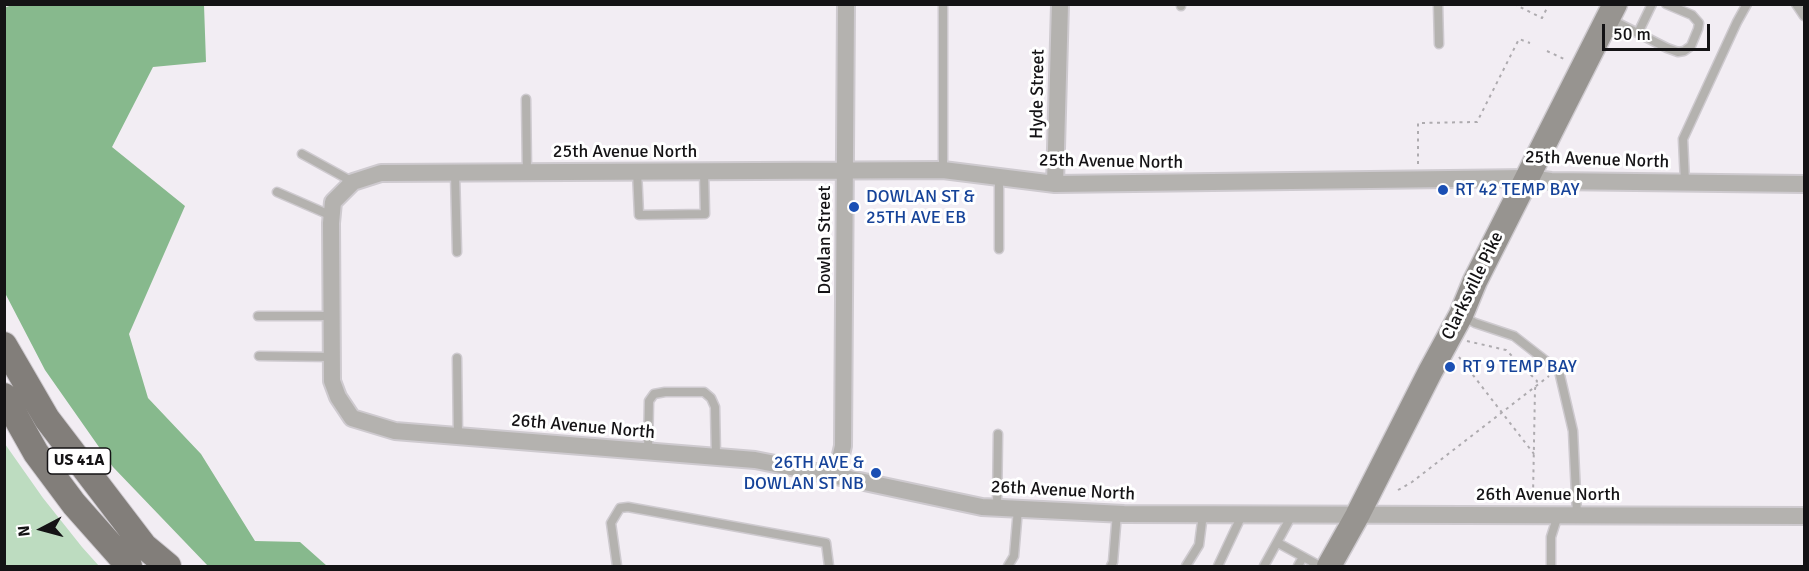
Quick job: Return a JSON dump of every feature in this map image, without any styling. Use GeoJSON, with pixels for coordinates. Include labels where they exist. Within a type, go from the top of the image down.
{"type":"FeatureCollection","features":[{"type":"Feature","properties":{"kind":"main road","name":"Clarksville Pike"},"geometry":{"type":"LineString","coordinates":[[1329,567],[1461,315],[1475,281],[1611,11]]}},
{"type":"Feature","properties":{"kind":"main road","name":"US 41A"},"geometry":{"type":"LineString","coordinates":[[4,345],[47,419],[144,546],[168,567]]}},
{"type":"Feature","properties":{"kind":"main road","name":"US 41A"},"geometry":{"type":"LineString","coordinates":[[4,396],[36,453],[74,504],[129,567]]}},
{"type":"Feature","properties":{"kind":"street","name":"Dowlan Street"},"geometry":{"type":"LineString","coordinates":[[836,476],[843,446],[846,4]]}},
{"type":"Feature","properties":{"kind":"street","name":"Hyde Street"},"geometry":{"type":"LineString","coordinates":[[1055,184],[1060,4]]}},
{"type":"Feature","properties":{"kind":"street","name":"25th Avenue North"},"geometry":{"type":"LineString","coordinates":[[353,182],[381,173],[845,169],[943,170],[1055,184],[1528,178],[1551,181],[1804,184]]}},
{"type":"Feature","properties":{"kind":"street"},"geometry":{"type":"LineString","coordinates":[[332,357],[333,201],[353,182]]}},
{"type":"Feature","properties":{"kind":"street","name":"26th Avenue North"},"geometry":{"type":"LineString","coordinates":[[332,357],[332,381],[338,398],[352,418],[395,431],[755,460],[982,507],[1117,513],[1357,516],[1804,516]]}},
{"type":"Feature","properties":{"kind":"lane"},"geometry":{"type":"LineString","coordinates":[[943,4],[943,170]]}},
{"type":"Feature","properties":{"kind":"lane"},"geometry":{"type":"LineString","coordinates":[[1438,4],[1439,44]]}},
{"type":"Feature","properties":{"kind":"lane"},"geometry":{"type":"LineString","coordinates":[[1638,33],[1652,4]]}},
{"type":"Feature","properties":{"kind":"lane"},"geometry":{"type":"LineString","coordinates":[[1611,11],[1638,33],[1678,52],[1684,51],[1691,46],[1699,22],[1692,15],[1666,4]]}},
{"type":"Feature","properties":{"kind":"lane"},"geometry":{"type":"LineString","coordinates":[[1685,182],[1683,139],[1737,22],[1748,4]]}},
{"type":"Feature","properties":{"kind":"lane"},"geometry":{"type":"LineString","coordinates":[[1796,4],[1804,16]]}},
{"type":"Feature","properties":{"kind":"lane"},"geometry":{"type":"LineString","coordinates":[[526,99],[527,172]]}},
{"type":"Feature","properties":{"kind":"lane"},"geometry":{"type":"LineString","coordinates":[[302,154],[353,182]]}},
{"type":"Feature","properties":{"kind":"lane"},"geometry":{"type":"LineString","coordinates":[[638,171],[639,215],[705,214],[704,171]]}},
{"type":"Feature","properties":{"kind":"lane"},"geometry":{"type":"LineString","coordinates":[[455,173],[457,252]]}},
{"type":"Feature","properties":{"kind":"lane"},"geometry":{"type":"LineString","coordinates":[[999,177],[999,249]]}},
{"type":"Feature","properties":{"kind":"lane"},"geometry":{"type":"LineString","coordinates":[[278,192],[332,216]]}},
{"type":"Feature","properties":{"kind":"lane"},"geometry":{"type":"LineString","coordinates":[[1461,315],[1475,323],[1514,336],[1559,371],[1573,431],[1577,515]]}},
{"type":"Feature","properties":{"kind":"lane"},"geometry":{"type":"LineString","coordinates":[[258,316],[332,316]]}},
{"type":"Feature","properties":{"kind":"lane"},"geometry":{"type":"LineString","coordinates":[[259,356],[332,357]]}},
{"type":"Feature","properties":{"kind":"lane"},"geometry":{"type":"LineString","coordinates":[[457,358],[458,436]]}},
{"type":"Feature","properties":{"kind":"lane"},"geometry":{"type":"LineString","coordinates":[[648,452],[649,401],[654,394],[704,392],[711,398],[715,407],[716,457]]}},
{"type":"Feature","properties":{"kind":"lane"},"geometry":{"type":"LineString","coordinates":[[997,508],[998,434]]}},
{"type":"Feature","properties":{"kind":"lane"},"geometry":{"type":"LineString","coordinates":[[617,567],[611,523],[620,508],[628,507],[826,543],[830,567]]}},
{"type":"Feature","properties":{"kind":"lane"},"geometry":{"type":"LineString","coordinates":[[1008,567],[1014,556],[1018,509]]}},
{"type":"Feature","properties":{"kind":"lane"},"geometry":{"type":"LineString","coordinates":[[1111,567],[1117,513]]}},
{"type":"Feature","properties":{"kind":"lane"},"geometry":{"type":"LineString","coordinates":[[1186,567],[1199,544],[1203,514]]}},
{"type":"Feature","properties":{"kind":"lane"},"geometry":{"type":"LineString","coordinates":[[1218,567],[1242,514]]}},
{"type":"Feature","properties":{"kind":"lane"},"geometry":{"type":"LineString","coordinates":[[1264,567],[1292,515]]}},
{"type":"Feature","properties":{"kind":"lane"},"geometry":{"type":"LineString","coordinates":[[1551,567],[1551,537],[1558,515]]}},
{"type":"Feature","properties":{"kind":"lane"},"geometry":{"type":"LineString","coordinates":[[1278,543],[1320,567]]}},
{"type":"Feature","properties":{"kind":"lane"},"geometry":{"type":"LineString","coordinates":[[1298,567],[1303,557]]}},
{"type":"Feature","properties":{"kind":"path"},"geometry":{"type":"LineString","coordinates":[[1514,4],[1542,18],[1549,4]]}},
{"type":"Feature","properties":{"kind":"path"},"geometry":{"type":"LineString","coordinates":[[1418,164],[1418,123],[1477,122],[1519,39],[1530,43]]}},
{"type":"Feature","properties":{"kind":"path"},"geometry":{"type":"LineString","coordinates":[[1547,51],[1566,60]]}},
{"type":"Feature","properties":{"kind":"path"},"geometry":{"type":"LineString","coordinates":[[1467,341],[1506,350],[1537,381],[1533,495]]}},
{"type":"Feature","properties":{"kind":"path"},"geometry":{"type":"LineString","coordinates":[[1459,357],[1534,454]]}},
{"type":"Feature","properties":{"kind":"path"},"geometry":{"type":"LineString","coordinates":[[1398,490],[1412,482],[1557,370]]}},
{"type":"Feature","properties":{"kind":"green space"},"geometry":{"type":"Polygon","coordinates":[[[12,5],[204,5],[206,62],[153,67],[112,147],[185,206],[129,334],[148,398],[201,454],[255,541],[300,542],[327,566],[208,566],[113,467],[45,370],[5,293],[4,8],[12,5]]]}},
{"type":"Feature","properties":{"kind":"green space"},"geometry":{"type":"Polygon","coordinates":[[[5,444],[43,498],[99,566],[5,566],[5,444]]]}},
{"type":"Feature","properties":{"kind":"place","name":"RT 42 TEMP BAY"},"geometry":{"type":"Point","coordinates":[1443,190]}},
{"type":"Feature","properties":{"kind":"place","name":"DOWLAN ST & 25TH AVE EB"},"geometry":{"type":"Point","coordinates":[854,207]}},
{"type":"Feature","properties":{"kind":"place","name":"RT 9 TEMP BAY"},"geometry":{"type":"Point","coordinates":[1450,367]}},
{"type":"Feature","properties":{"kind":"place","name":"26TH AVE & DOWLAN ST NB"},"geometry":{"type":"Point","coordinates":[876,473]}}]}
